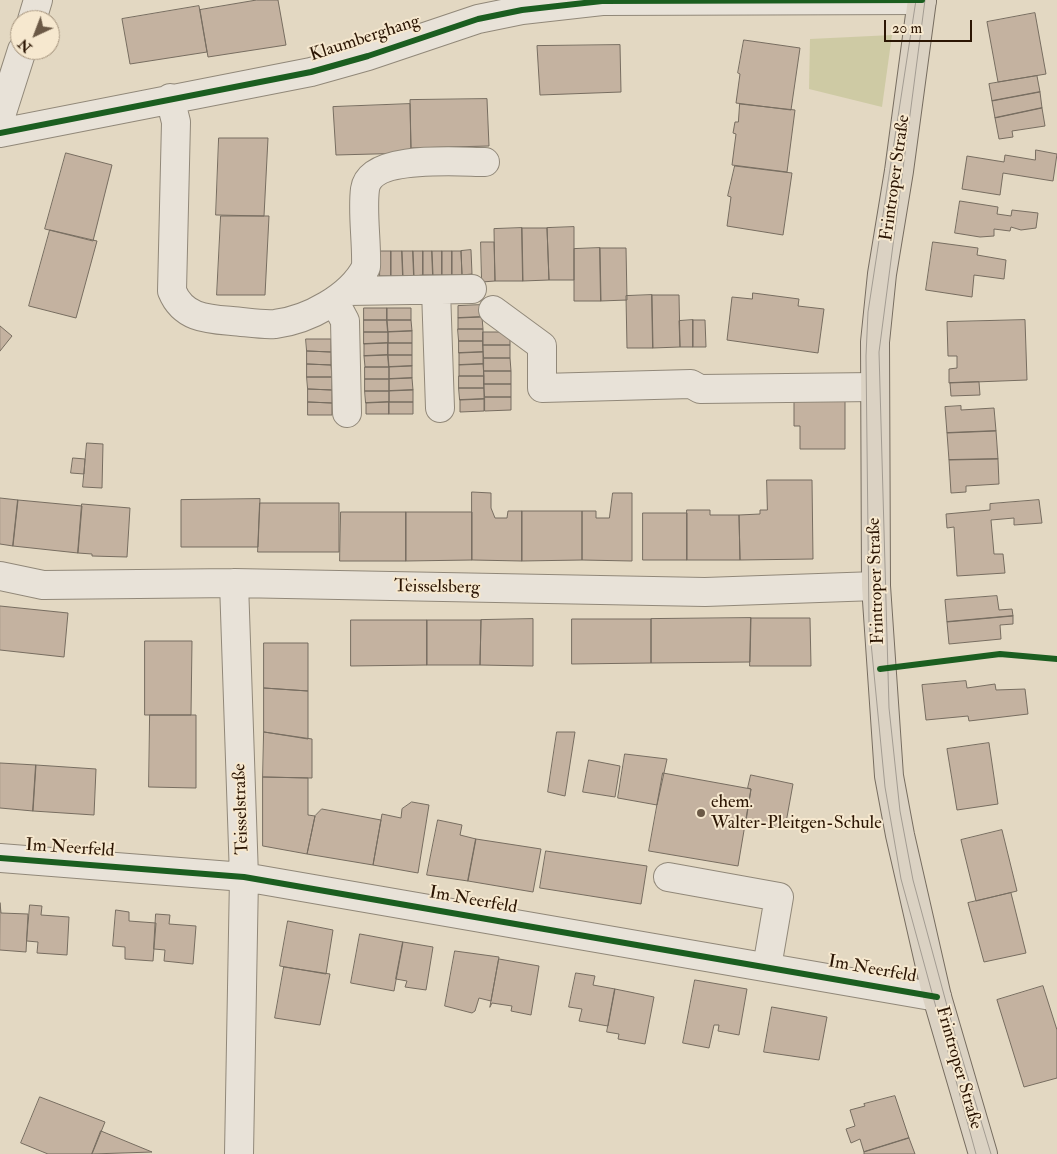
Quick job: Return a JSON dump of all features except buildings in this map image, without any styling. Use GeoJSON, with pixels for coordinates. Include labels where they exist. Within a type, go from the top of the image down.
{"type":"FeatureCollection","features":[{"type":"Feature","properties":{"kind":"main road","name":"Frintroper Straße"},"geometry":{"type":"LineString","coordinates":[[922,0],[899,171],[882,274],[875,342],[876,586],[890,776],[918,920],[937,997],[983,1154]]}},
{"type":"Feature","properties":{"kind":"street","name":"Klaumberghang"},"geometry":{"type":"LineString","coordinates":[[0,133],[170,98],[311,72],[368,56],[478,19],[556,5],[602,1],[922,0]]}},
{"type":"Feature","properties":{"kind":"street"},"geometry":{"type":"LineString","coordinates":[[0,119],[19,60]]}},
{"type":"Feature","properties":{"kind":"street"},"geometry":{"type":"LineString","coordinates":[[170,98],[176,122],[171,285],[178,303],[200,318],[272,324],[293,320],[341,296],[361,278],[366,267],[365,189],[374,174],[396,164],[485,162]]}},
{"type":"Feature","properties":{"kind":"street"},"geometry":{"type":"LineString","coordinates":[[341,296],[472,289]]}},
{"type":"Feature","properties":{"kind":"street"},"geometry":{"type":"LineString","coordinates":[[436,290],[440,408]]}},
{"type":"Feature","properties":{"kind":"street"},"geometry":{"type":"LineString","coordinates":[[341,296],[345,321],[347,413]]}},
{"type":"Feature","properties":{"kind":"street"},"geometry":{"type":"LineString","coordinates":[[492,310],[542,346],[542,388],[691,384],[700,389],[874,387]]}},
{"type":"Feature","properties":{"kind":"street","name":"Teisselsberg"},"geometry":{"type":"LineString","coordinates":[[0,576],[43,585],[234,583],[705,592],[876,586]]}},
{"type":"Feature","properties":{"kind":"street","name":"Teisselstraße"},"geometry":{"type":"LineString","coordinates":[[234,583],[244,877],[239,1154]]}},
{"type":"Feature","properties":{"kind":"street","name":"Im Neerfeld"},"geometry":{"type":"LineString","coordinates":[[0,858],[244,877],[937,997]]}},
{"type":"Feature","properties":{"kind":"street"},"geometry":{"type":"LineString","coordinates":[[668,877],[779,897],[767,967]]}},
{"type":"Feature","properties":{"kind":"shaded area"},"geometry":{"type":"Polygon","coordinates":[[[892,35],[882,107],[809,89],[810,39],[892,35]]]}},
{"type":"Feature","properties":{"kind":"tram line"},"geometry":{"type":"LineString","coordinates":[[916,0],[868,312],[866,356],[869,622],[885,787],[901,879],[976,1154]]}},
{"type":"Feature","properties":{"kind":"tram line"},"geometry":{"type":"LineString","coordinates":[[925,0],[879,352],[889,708],[900,811],[913,880],[953,1028],[991,1154]]}},
{"type":"Feature","properties":{"kind":"cycle path"},"geometry":{"type":"LineString","coordinates":[[0,133],[311,72],[368,56],[478,19],[522,10],[602,1],[922,0]]}},
{"type":"Feature","properties":{"kind":"cycle path"},"geometry":{"type":"LineString","coordinates":[[880,669],[1000,654],[1057,659]]}},
{"type":"Feature","properties":{"kind":"cycle path"},"geometry":{"type":"LineString","coordinates":[[0,858],[244,877],[937,997]]}},
{"type":"Feature","properties":{"kind":"place","name":"ehem. Walter-Pleitgen-Schule"},"geometry":{"type":"Point","coordinates":[701,813]}}]}
